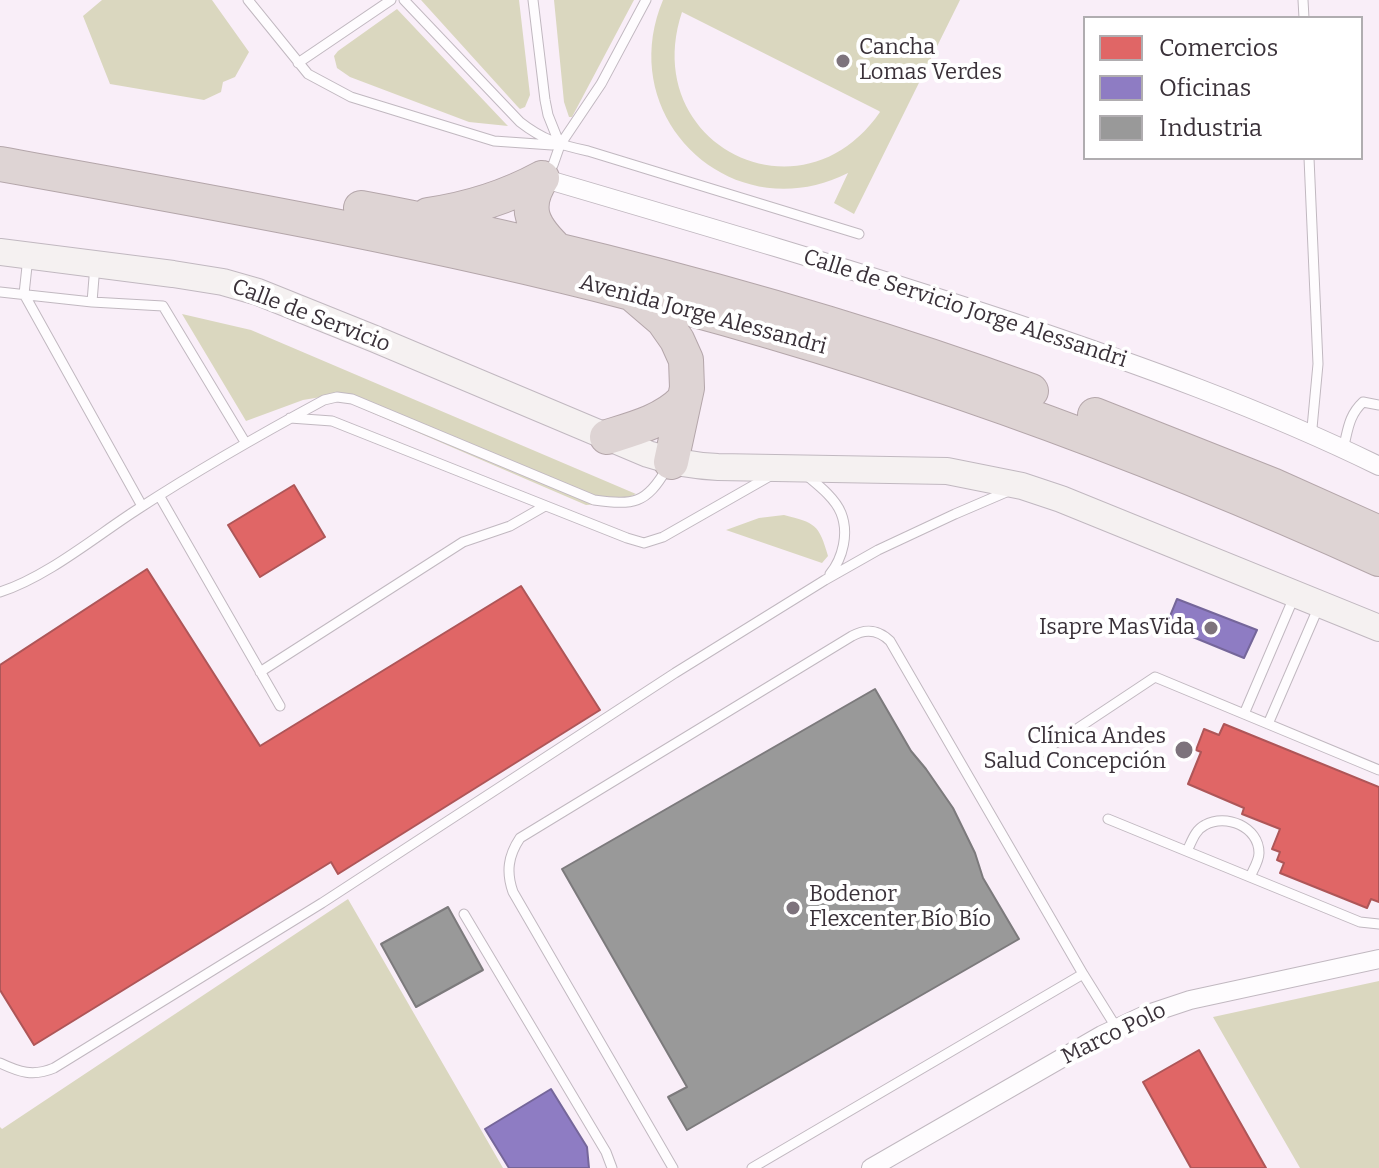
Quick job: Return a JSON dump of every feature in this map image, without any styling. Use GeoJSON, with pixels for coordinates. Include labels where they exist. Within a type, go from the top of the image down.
{"type":"FeatureCollection","features":[{"type":"Feature","properties":{"kind":"highway","name":"Avenida Jorge Alessandri"},"geometry":{"type":"LineString","coordinates":[[0,141],[412,217],[713,290],[872,336],[968,368],[1180,447],[1379,533]]}},
{"type":"Feature","properties":{"kind":"highway","name":"Avenida Jorge Alessandri"},"geometry":{"type":"LineString","coordinates":[[0,164],[403,240],[628,292],[858,357],[1020,412],[1180,473],[1379,559]]}},
{"type":"Feature","properties":{"kind":"highway"},"geometry":{"type":"LineString","coordinates":[[412,217],[499,199],[542,178]]}},
{"type":"Feature","properties":{"kind":"highway"},"geometry":{"type":"LineString","coordinates":[[542,178],[535,187],[532,214],[539,229],[558,251]]}},
{"type":"Feature","properties":{"kind":"highway"},"geometry":{"type":"LineString","coordinates":[[628,292],[652,309],[677,340],[686,360],[687,388],[671,462]]}},
{"type":"Feature","properties":{"kind":"highway"},"geometry":{"type":"LineString","coordinates":[[607,437],[652,421],[683,401]]}},
{"type":"Feature","properties":{"kind":"street","name":"Calle de Servicio Jorge Alessandri"},"geometry":{"type":"LineString","coordinates":[[542,178],[768,244],[1098,351],[1309,434],[1379,466]]}},
{"type":"Feature","properties":{"kind":"street","name":"Calle de Servicio"},"geometry":{"type":"LineString","coordinates":[[0,252],[96,262],[223,282],[258,292],[607,437]]}},
{"type":"Feature","properties":{"kind":"street"},"geometry":{"type":"LineString","coordinates":[[607,437],[671,462],[701,467],[947,471],[1022,486],[1379,628]]}},
{"type":"Feature","properties":{"kind":"street","name":"Marco Polo"},"geometry":{"type":"LineString","coordinates":[[871,1168],[1116,1027],[1145,1015],[1190,1000],[1379,959]]}},
{"type":"Feature","properties":{"kind":"lane"},"geometry":{"type":"LineString","coordinates":[[248,0],[308,74],[351,97],[494,141],[560,145]]}},
{"type":"Feature","properties":{"kind":"lane"},"geometry":{"type":"LineString","coordinates":[[298,63],[391,0]]}},
{"type":"Feature","properties":{"kind":"lane"},"geometry":{"type":"LineString","coordinates":[[404,0],[520,122],[538,136],[859,234]]}},
{"type":"Feature","properties":{"kind":"lane"},"geometry":{"type":"LineString","coordinates":[[533,0],[545,100],[560,145]]}},
{"type":"Feature","properties":{"kind":"lane"},"geometry":{"type":"LineString","coordinates":[[542,178],[553,165],[560,145],[601,84],[646,0]]}},
{"type":"Feature","properties":{"kind":"lane"},"geometry":{"type":"LineString","coordinates":[[1309,160],[1318,364],[1309,434]]}},
{"type":"Feature","properties":{"kind":"lane"},"geometry":{"type":"LineString","coordinates":[[28,255],[24,294],[142,506]]}},
{"type":"Feature","properties":{"kind":"lane"},"geometry":{"type":"LineString","coordinates":[[92,302],[96,262]]}},
{"type":"Feature","properties":{"kind":"lane"},"geometry":{"type":"LineString","coordinates":[[0,292],[163,306],[245,442]]}},
{"type":"Feature","properties":{"kind":"lane"},"geometry":{"type":"LineString","coordinates":[[0,592],[30,580],[245,442],[324,400],[337,397],[352,399],[594,500],[623,504],[639,500],[656,488],[671,462]]}},
{"type":"Feature","properties":{"kind":"lane"},"geometry":{"type":"LineString","coordinates":[[1343,449],[1354,411],[1363,402],[1379,405]]}},
{"type":"Feature","properties":{"kind":"lane"},"geometry":{"type":"LineString","coordinates":[[290,418],[332,421],[644,543],[663,537],[791,468],[831,498],[841,511],[844,525],[841,558],[825,580]]}},
{"type":"Feature","properties":{"kind":"lane"},"geometry":{"type":"LineString","coordinates":[[0,1063],[20,1072],[37,1074],[67,1061],[322,903],[675,673],[825,580],[878,550],[1022,486]]}},
{"type":"Feature","properties":{"kind":"lane"},"geometry":{"type":"LineString","coordinates":[[160,497],[280,706]]}},
{"type":"Feature","properties":{"kind":"lane"},"geometry":{"type":"LineString","coordinates":[[260,672],[463,542],[510,526],[545,506]]}},
{"type":"Feature","properties":{"kind":"lane"},"geometry":{"type":"LineString","coordinates":[[1244,714],[1308,599]]}},
{"type":"Feature","properties":{"kind":"lane"},"geometry":{"type":"LineString","coordinates":[[1268,724],[1308,599]]}},
{"type":"Feature","properties":{"kind":"lane"},"geometry":{"type":"LineString","coordinates":[[673,1168],[513,892],[509,881],[510,858],[520,838],[859,632],[879,633],[890,641],[1116,1027]]}},
{"type":"Feature","properties":{"kind":"lane"},"geometry":{"type":"LineString","coordinates":[[1021,766],[1155,677],[1379,770]]}},
{"type":"Feature","properties":{"kind":"lane"},"geometry":{"type":"LineString","coordinates":[[1108,819],[1360,922],[1379,924]]}},
{"type":"Feature","properties":{"kind":"lane"},"geometry":{"type":"LineString","coordinates":[[1187,851],[1197,831],[1204,825],[1221,820],[1239,824],[1254,837],[1258,846],[1259,855],[1250,877]]}},
{"type":"Feature","properties":{"kind":"lane"},"geometry":{"type":"LineString","coordinates":[[464,914],[598,1139],[612,1168]]}},
{"type":"Feature","properties":{"kind":"lane"},"geometry":{"type":"LineString","coordinates":[[752,1168],[1083,974]]}},
{"type":"Feature","properties":{"kind":"shaded area"},"geometry":{"type":"Polygon","coordinates":[[[102,0],[212,0],[249,52],[235,77],[223,82],[221,92],[204,100],[110,84],[83,16],[102,0]]]}},
{"type":"Feature","properties":{"kind":"shaded area"},"geometry":{"type":"Polygon","coordinates":[[[421,0],[519,0],[530,95],[525,107],[520,109],[517,106],[421,0]]]}},
{"type":"Feature","properties":{"kind":"shaded area"},"geometry":{"type":"Polygon","coordinates":[[[554,0],[634,0],[572,117],[569,117],[564,102],[554,0]]]}},
{"type":"Feature","properties":{"kind":"shaded area"},"geometry":{"type":"Polygon","coordinates":[[[663,0],[960,0],[854,214],[834,203],[848,173],[805,187],[764,187],[726,175],[694,153],[669,122],[655,85],[652,44],[663,0]],[[682,12],[675,59],[683,99],[704,132],[735,155],[771,166],[810,163],[847,146],[880,112],[682,12]]]}},
{"type":"Feature","properties":{"kind":"shaded area"},"geometry":{"type":"Polygon","coordinates":[[[397,9],[508,126],[469,122],[350,77],[337,68],[334,56],[338,51],[397,9]]]}},
{"type":"Feature","properties":{"kind":"shaded area"},"geometry":{"type":"Polygon","coordinates":[[[182,314],[251,330],[636,494],[614,503],[586,505],[340,399],[321,397],[303,400],[246,421],[182,314]]]}},
{"type":"Feature","properties":{"kind":"shaded area"},"geometry":{"type":"Polygon","coordinates":[[[784,515],[803,520],[818,531],[828,556],[822,563],[726,530],[759,518],[784,515]]]}},
{"type":"Feature","properties":{"kind":"shaded area"},"geometry":{"type":"Polygon","coordinates":[[[348,899],[503,1168],[0,1168],[0,1127],[2,1129],[348,899]]]}},
{"type":"Feature","properties":{"kind":"shaded area"},"geometry":{"type":"Polygon","coordinates":[[[1379,981],[1379,1168],[1300,1168],[1213,1017],[1379,981]]]}},
{"type":"Feature","properties":{"kind":"building: Comercios"},"geometry":{"type":"Polygon","coordinates":[[[294,485],[325,537],[260,577],[228,525],[294,485]]]}},
{"type":"Feature","properties":{"kind":"building: Comercios"},"geometry":{"type":"Polygon","coordinates":[[[147,569],[260,746],[521,586],[600,710],[338,874],[331,862],[34,1045],[0,990],[0,665],[147,569]]]}},
{"type":"Feature","properties":{"kind":"building: Comercios"},"geometry":{"type":"Polygon","coordinates":[[[1224,724],[1379,787],[1379,902],[1371,899],[1367,908],[1280,873],[1284,863],[1277,860],[1280,852],[1272,849],[1280,829],[1242,814],[1244,808],[1188,784],[1201,752],[1196,750],[1204,729],[1219,735],[1224,724]]]}},
{"type":"Feature","properties":{"kind":"building: Comercios"},"geometry":{"type":"Polygon","coordinates":[[[1199,1050],[1266,1168],[1191,1168],[1143,1082],[1199,1050]]]}},
{"type":"Feature","properties":{"kind":"building: Oficinas","name":"Isapre MasVida"},"geometry":{"type":"Polygon","coordinates":[[[1177,599],[1257,630],[1244,658],[1166,626],[1177,599]]]}},
{"type":"Feature","properties":{"kind":"building: Oficinas"},"geometry":{"type":"Polygon","coordinates":[[[551,1089],[587,1147],[589,1168],[509,1168],[485,1129],[551,1089]]]}},
{"type":"Feature","properties":{"kind":"building: Industria","name":"Bodenor Flexcenter Bío Bío"},"geometry":{"type":"Polygon","coordinates":[[[875,689],[911,751],[953,808],[975,853],[983,878],[1019,939],[687,1130],[668,1097],[687,1087],[562,869],[875,689]]]}},
{"type":"Feature","properties":{"kind":"building: Industria"},"geometry":{"type":"Polygon","coordinates":[[[448,907],[483,970],[416,1007],[381,944],[448,907]]]}},
{"type":"Feature","properties":{"kind":"place","name":"Cancha Lomas Verdes"},"geometry":{"type":"Point","coordinates":[843,61]}},
{"type":"Feature","properties":{"kind":"place","name":"Isapre MasVida"},"geometry":{"type":"Point","coordinates":[1211,628]}},
{"type":"Feature","properties":{"kind":"place","name":"Clínica Andes Salud Concepción"},"geometry":{"type":"Point","coordinates":[1184,750]}},
{"type":"Feature","properties":{"kind":"place","name":"Bodenor Flexcenter Bío Bío"},"geometry":{"type":"Point","coordinates":[793,908]}}]}
